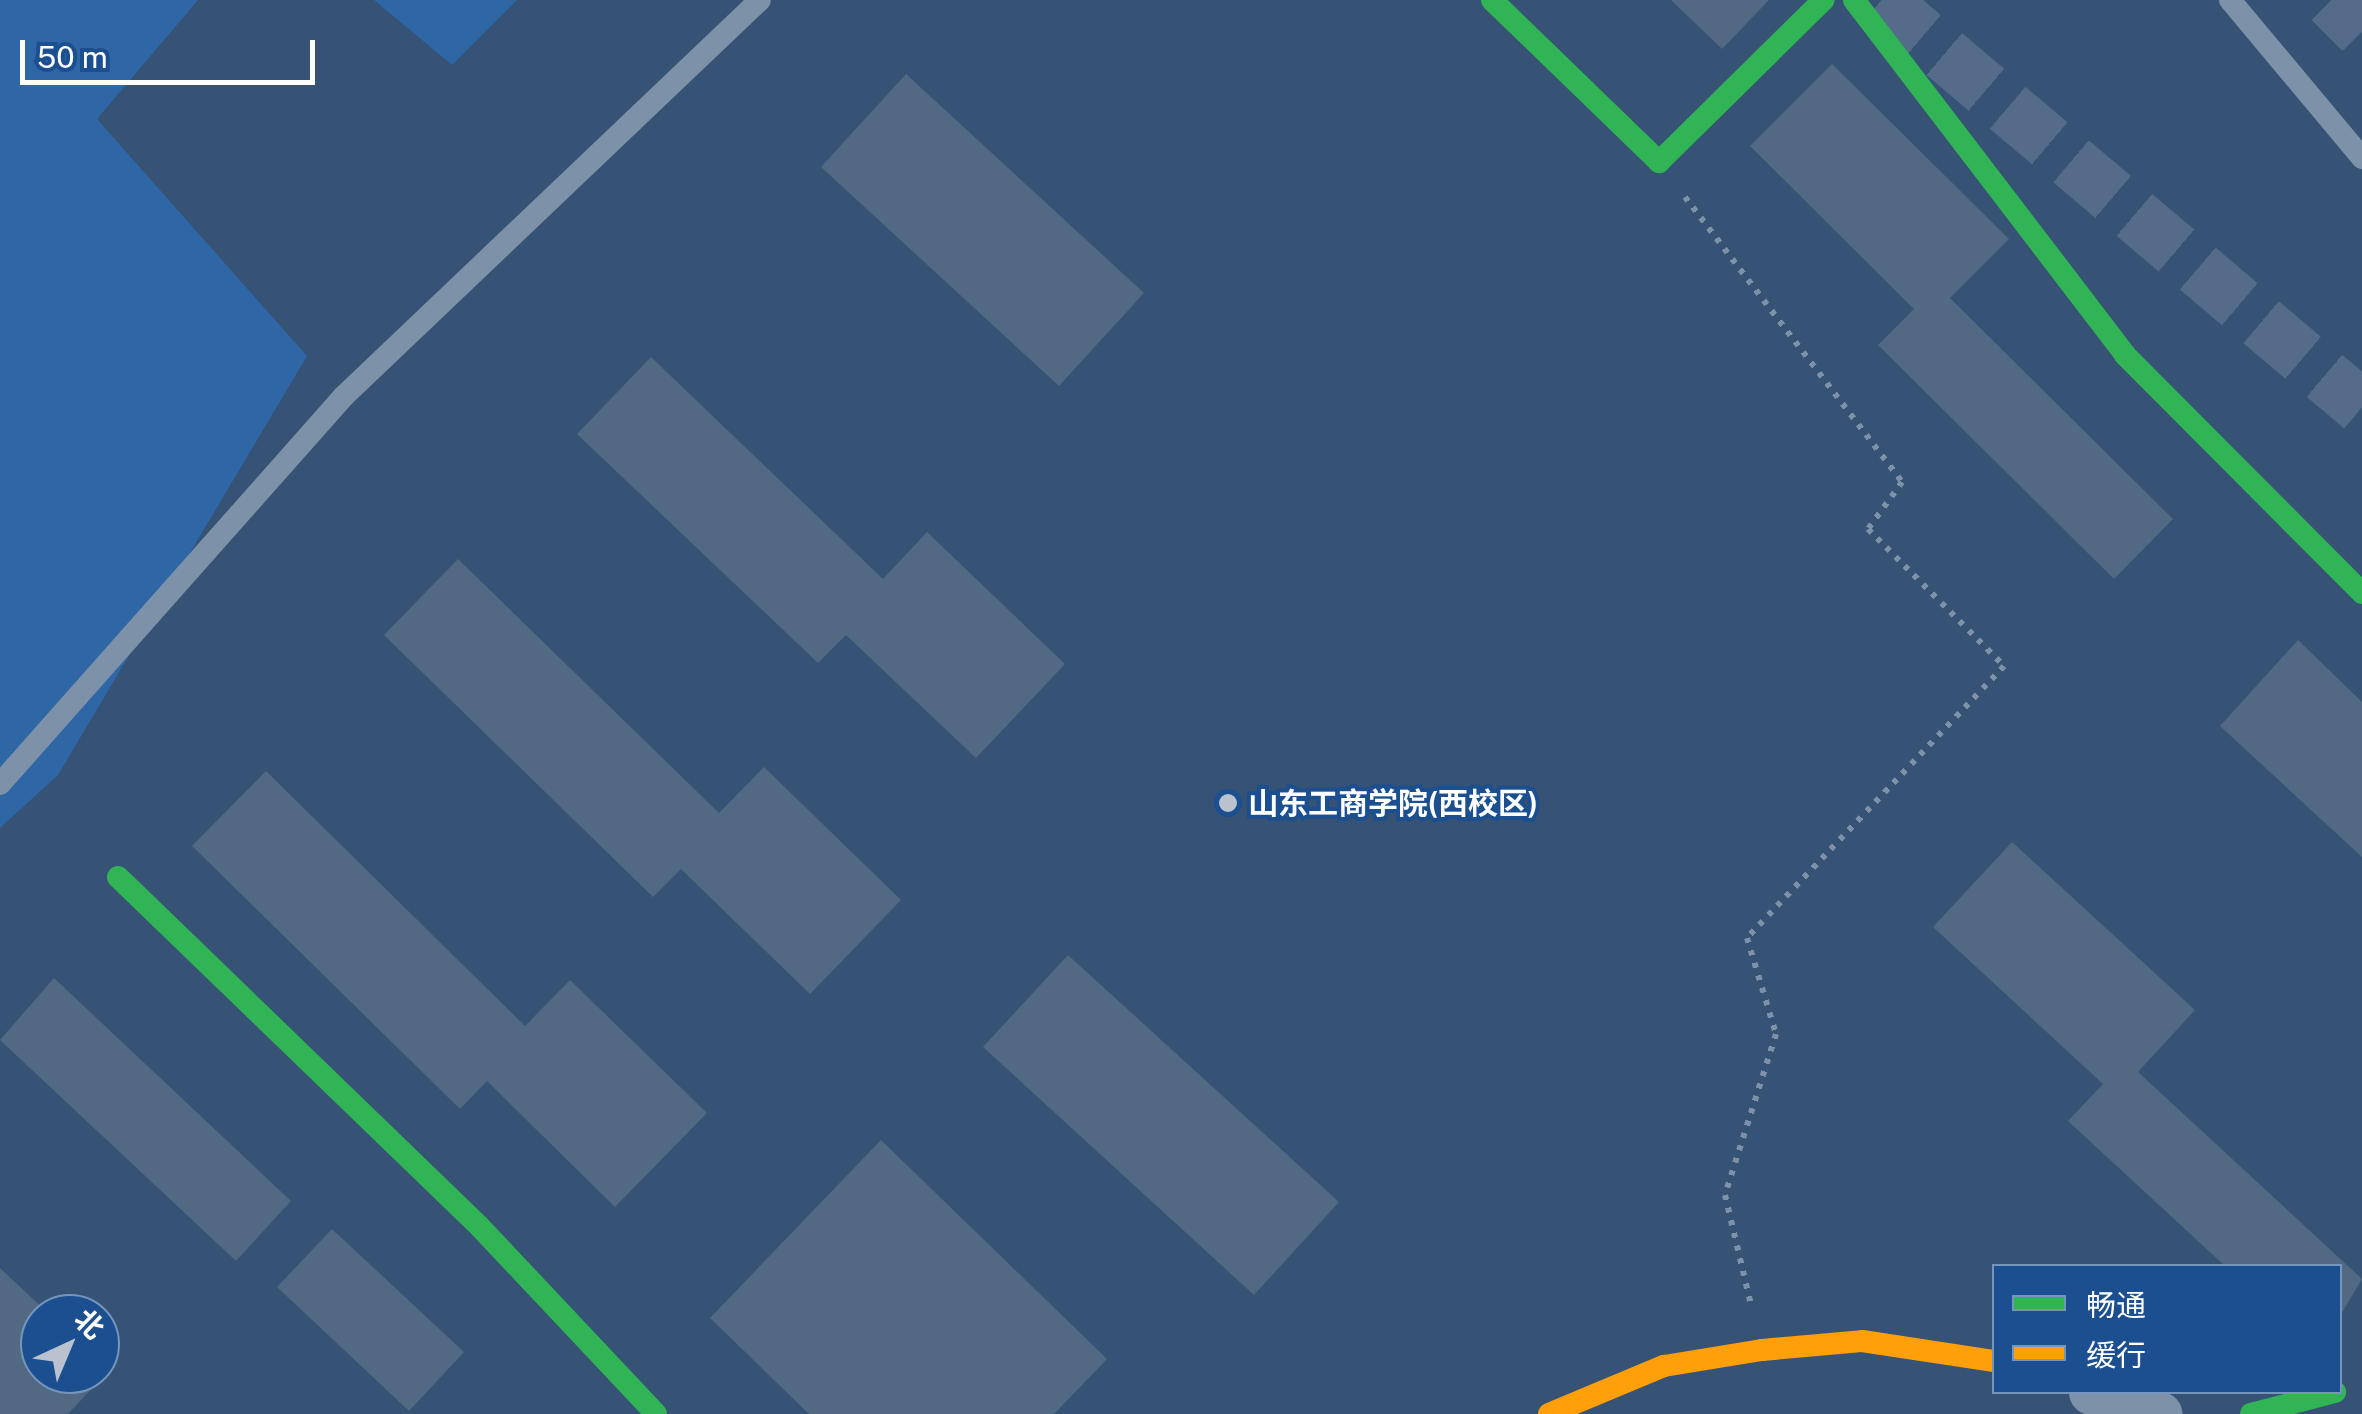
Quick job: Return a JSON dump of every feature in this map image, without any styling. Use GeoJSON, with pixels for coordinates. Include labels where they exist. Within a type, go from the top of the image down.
{"type":"FeatureCollection","features":[{"type":"Feature","properties":{"kind":"street"},"geometry":{"type":"LineString","coordinates":[[1492,0],[1659,162],[1823,0]]}},
{"type":"Feature","properties":{"kind":"street"},"geometry":{"type":"LineString","coordinates":[[1854,0],[2125,355],[2362,593]]}},
{"type":"Feature","properties":{"kind":"street"},"geometry":{"type":"LineString","coordinates":[[118,877],[479,1226],[656,1414]]}},
{"type":"Feature","properties":{"kind":"street"},"geometry":{"type":"LineString","coordinates":[[1549,1414],[1664,1366],[1762,1350],[1862,1341],[1992,1362]]}},
{"type":"Feature","properties":{"kind":"street"},"geometry":{"type":"LineString","coordinates":[[2098,1394],[2160,1414]]}},
{"type":"Feature","properties":{"kind":"street"},"geometry":{"type":"LineString","coordinates":[[2251,1414],[2323,1394]]}},
{"type":"Feature","properties":{"kind":"lane"},"geometry":{"type":"LineString","coordinates":[[0,784],[331,409],[760,0]]}},
{"type":"Feature","properties":{"kind":"lane"},"geometry":{"type":"LineString","coordinates":[[2230,0],[2362,158]]}},
{"type":"Feature","properties":{"kind":"path"},"geometry":{"type":"LineString","coordinates":[[1659,162],[1902,482],[1868,529],[2004,666],[1747,938],[1776,1034],[1725,1195],[1762,1350]]}},
{"type":"Feature","properties":{"kind":"shaded area"},"geometry":{"type":"Polygon","coordinates":[[[0,0],[198,0],[97,119],[307,356],[58,775],[0,828],[0,0]]]}},
{"type":"Feature","properties":{"kind":"shaded area"},"geometry":{"type":"Polygon","coordinates":[[[374,0],[517,0],[452,65],[374,0]]]}},
{"type":"Feature","properties":{"kind":"building"},"geometry":{"type":"Polygon","coordinates":[[[1671,0],[1769,0],[1722,49],[1671,0]]]}},
{"type":"Feature","properties":{"kind":"building"},"geometry":{"type":"Polygon","coordinates":[[[1832,64],[2009,239],[1950,298],[2173,519],[2114,579],[1878,345],[1914,309],[1750,146],[1832,64]]]}},
{"type":"Feature","properties":{"kind":"building"},"geometry":{"type":"Polygon","coordinates":[[[906,74],[1144,293],[1059,386],[821,167],[906,74]]]}},
{"type":"Feature","properties":{"kind":"building"},"geometry":{"type":"Polygon","coordinates":[[[651,357],[883,579],[927,532],[1065,664],[976,758],[846,635],[818,663],[577,434],[651,357]]]}},
{"type":"Feature","properties":{"kind":"building"},"geometry":{"type":"Polygon","coordinates":[[[458,559],[719,813],[764,767],[901,900],[810,994],[681,869],[653,897],[384,635],[458,559]]]}},
{"type":"Feature","properties":{"kind":"building"},"geometry":{"type":"Polygon","coordinates":[[[2298,640],[2362,702],[2362,857],[2220,726],[2298,640]]]}},
{"type":"Feature","properties":{"kind":"building"},"geometry":{"type":"Polygon","coordinates":[[[266,771],[525,1026],[570,980],[707,1113],[615,1207],[487,1081],[460,1109],[192,846],[266,771]]]}},
{"type":"Feature","properties":{"kind":"building"},"geometry":{"type":"Polygon","coordinates":[[[2012,842],[2195,1010],[2138,1072],[2362,1279],[2342,1313],[2342,1264],[2223,1264],[2068,1121],[2103,1084],[1933,927],[2012,842]]]}},
{"type":"Feature","properties":{"kind":"building"},"geometry":{"type":"Polygon","coordinates":[[[1068,955],[1339,1202],[1254,1295],[983,1047],[1068,955]]]}},
{"type":"Feature","properties":{"kind":"building"},"geometry":{"type":"Polygon","coordinates":[[[54,978],[291,1201],[236,1261],[0,1040],[54,978]]]}},
{"type":"Feature","properties":{"kind":"building"},"geometry":{"type":"Polygon","coordinates":[[[881,1140],[1107,1359],[1054,1414],[809,1414],[710,1318],[881,1140]]]}},
{"type":"Feature","properties":{"kind":"building"},"geometry":{"type":"Polygon","coordinates":[[[332,1229],[464,1352],[409,1411],[277,1287],[332,1229]]]}},
{"type":"Feature","properties":{"kind":"building"},"geometry":{"type":"Polygon","coordinates":[[[0,1268],[28,1294],[20,1294],[20,1394],[87,1394],[68,1414],[0,1414],[0,1268]]]}},
{"type":"Feature","properties":{"kind":"tunnel"},"geometry":{"type":"LineString","coordinates":[[1881,0],[2362,407]]}},
{"type":"Feature","properties":{"kind":"tunnel"},"geometry":{"type":"LineString","coordinates":[[2331,0],[2362,31]]}},
{"type":"Feature","properties":{"kind":"traffic: fast"},"geometry":{"type":"LineString","coordinates":[[1492,0],[1659,162],[1823,0]]}},
{"type":"Feature","properties":{"kind":"traffic: fast"},"geometry":{"type":"LineString","coordinates":[[1854,0],[2125,355],[2362,593]]}},
{"type":"Feature","properties":{"kind":"traffic: fast"},"geometry":{"type":"LineString","coordinates":[[118,877],[479,1226],[656,1414]]}},
{"type":"Feature","properties":{"kind":"traffic: fast"},"geometry":{"type":"LineString","coordinates":[[2251,1414],[2327,1394]]}},
{"type":"Feature","properties":{"kind":"traffic: slow"},"geometry":{"type":"LineString","coordinates":[[1549,1414],[1664,1366],[1762,1350],[1862,1341],[1992,1361]]}},
{"type":"Feature","properties":{"kind":"place","name":"山东工商学院(西校区)"},"geometry":{"type":"Point","coordinates":[1228,803]}}]}
